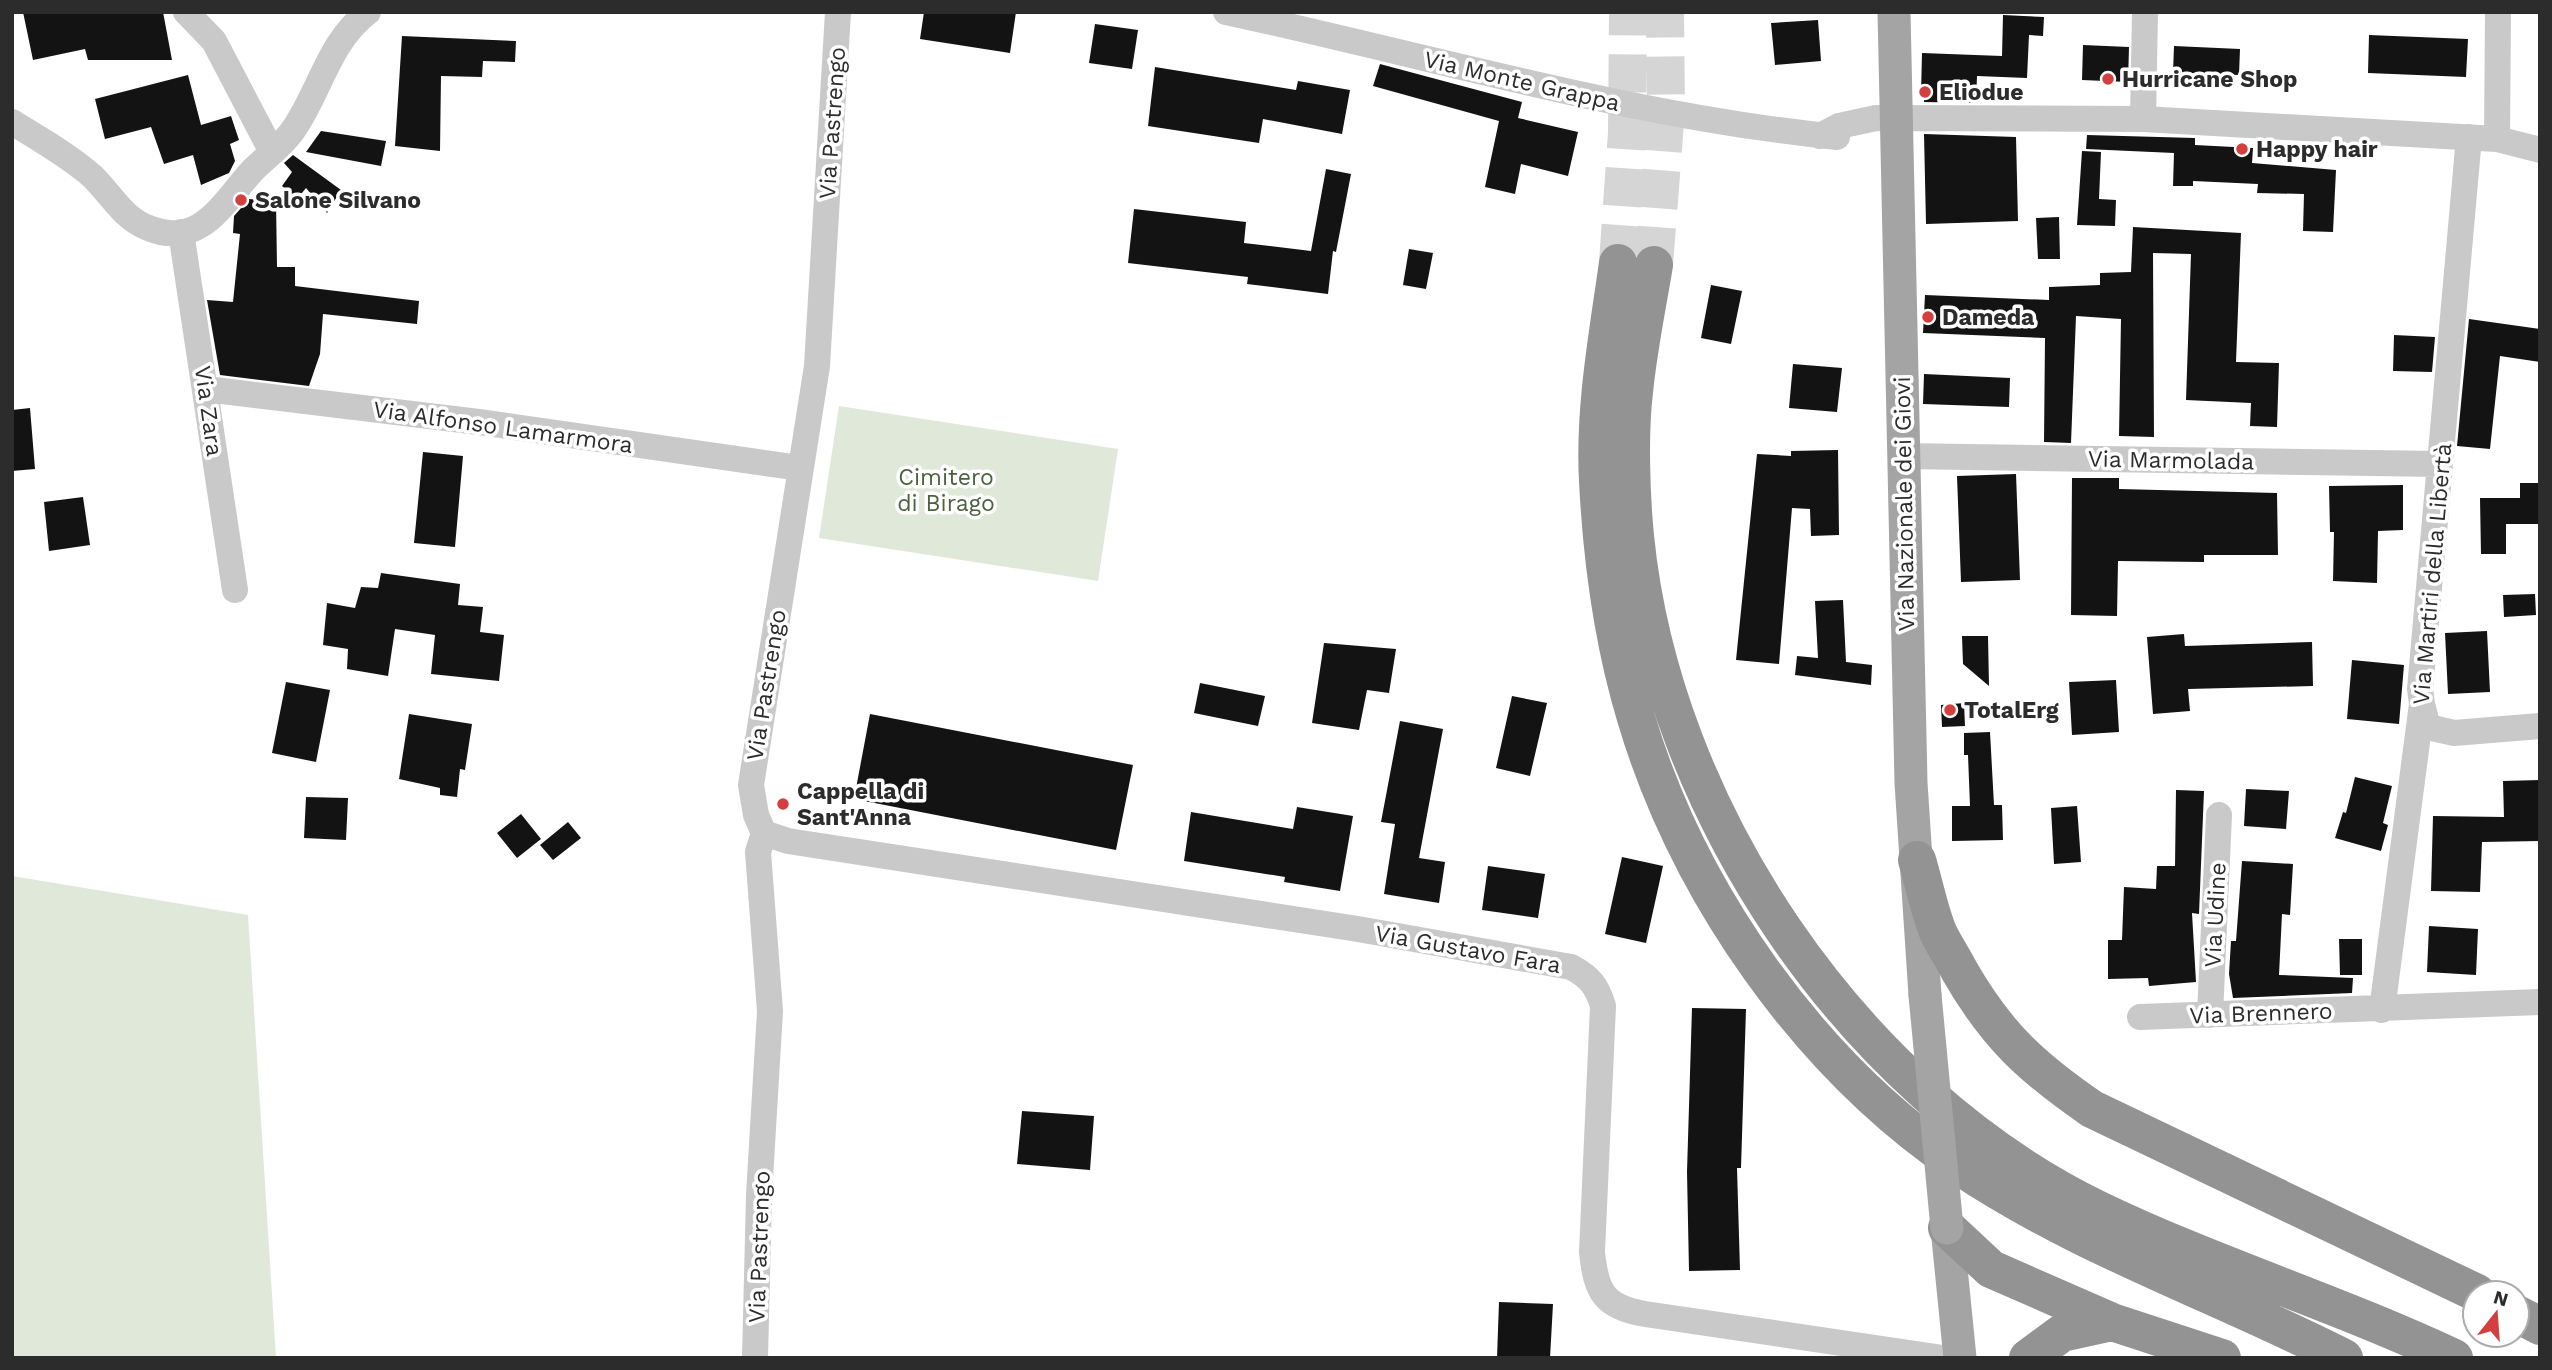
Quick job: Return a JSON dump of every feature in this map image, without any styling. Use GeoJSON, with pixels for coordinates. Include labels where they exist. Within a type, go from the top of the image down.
{"type":"FeatureCollection","features":[{"type":"Feature","properties":{"kind":"highway"},"geometry":{"type":"LineString","coordinates":[[2344,1358],[2079,1236],[1956,1164],[1860,1085],[1818,1044],[1781,999],[1738,938],[1665,798],[1636,718],[1616,634],[1598,479],[1598,407],[1636,264],[1633,395],[1635,536],[1651,629],[1674,714],[1707,798],[1754,888],[1805,960],[1861,1028],[1914,1082],[1990,1143],[2038,1175],[2096,1209],[2404,1334],[2454,1358]]}},
{"type":"Feature","properties":{"kind":"highway"},"geometry":{"type":"LineString","coordinates":[[1917,860],[1938,932],[1969,988],[1993,1024],[2021,1056],[2056,1084],[2092,1109],[2461,1285]]}},
{"type":"Feature","properties":{"kind":"highway"},"geometry":{"type":"LineString","coordinates":[[1947,1228],[1990,1269],[2112,1322],[2222,1358]]}},
{"type":"Feature","properties":{"kind":"highway"},"geometry":{"type":"LineString","coordinates":[[2028,1358],[2062,1333],[2112,1322]]}},
{"type":"Feature","properties":{"kind":"main road","name":"Via Nazionale dei Giovi"},"geometry":{"type":"LineString","coordinates":[[1894,12],[1911,783],[1926,995],[1947,1228]]}},
{"type":"Feature","properties":{"kind":"main road"},"geometry":{"type":"LineString","coordinates":[[1947,1228],[1960,1358]]}},
{"type":"Feature","properties":{"kind":"street"},"geometry":{"type":"LineString","coordinates":[[186,12],[214,41],[272,152]]}},
{"type":"Feature","properties":{"kind":"street"},"geometry":{"type":"LineString","coordinates":[[12,122],[76,163],[103,187],[132,219],[152,230],[181,232],[212,218],[296,126],[332,53],[347,31],[368,12]]}},
{"type":"Feature","properties":{"kind":"street","name":"Via Pastrengo"},"geometry":{"type":"LineString","coordinates":[[755,1358],[759,1195],[770,1011],[758,852],[764,833],[756,815],[751,785],[817,366],[838,12]]}},
{"type":"Feature","properties":{"kind":"street","name":"Via Monte Grappa"},"geometry":{"type":"LineString","coordinates":[[1226,12],[1277,18],[1574,95],[1693,119],[1820,136],[1856,121],[1896,118],[2143,119],[2497,139],[2540,150]]}},
{"type":"Feature","properties":{"kind":"street"},"geometry":{"type":"LineString","coordinates":[[2143,119],[2145,12]]}},
{"type":"Feature","properties":{"kind":"street"},"geometry":{"type":"LineString","coordinates":[[2497,139],[2498,12]]}},
{"type":"Feature","properties":{"kind":"street","name":"Via Martiri della Libertà"},"geometry":{"type":"LineString","coordinates":[[2382,1010],[2422,704],[2420,689],[2469,137]]}},
{"type":"Feature","properties":{"kind":"street","name":"Via Zara"},"geometry":{"type":"LineString","coordinates":[[181,232],[235,590]]}},
{"type":"Feature","properties":{"kind":"street","name":"Via Alfonso Lamarmora"},"geometry":{"type":"LineString","coordinates":[[206,389],[488,423],[800,468]]}},
{"type":"Feature","properties":{"kind":"street","name":"Via Marmolada"},"geometry":{"type":"LineString","coordinates":[[1903,456],[2440,464]]}},
{"type":"Feature","properties":{"kind":"street"},"geometry":{"type":"LineString","coordinates":[[2422,704],[2428,727],[2454,733],[2540,726]]}},
{"type":"Feature","properties":{"kind":"street","name":"Via Udine"},"geometry":{"type":"LineString","coordinates":[[2210,1015],[2219,814]]}},
{"type":"Feature","properties":{"kind":"street","name":"Via Gustavo Fara"},"geometry":{"type":"LineString","coordinates":[[764,833],[788,841],[1334,925],[1571,967],[1585,974],[1597,987],[1603,1006],[1592,1252],[1595,1279],[1607,1300],[1625,1311],[1943,1358]]}},
{"type":"Feature","properties":{"kind":"street","name":"Via Brennero"},"geometry":{"type":"LineString","coordinates":[[2140,1017],[2540,1002]]}},
{"type":"Feature","properties":{"kind":"green space","name":"Cimitero di Birago"},"geometry":{"type":"Polygon","coordinates":[[[839,406],[1118,449],[1098,581],[819,538],[839,406]]]}},
{"type":"Feature","properties":{"kind":"green space"},"geometry":{"type":"Polygon","coordinates":[[[12,876],[248,915],[276,1358],[12,1358],[12,876]]]}},
{"type":"Feature","properties":{"kind":"building"},"geometry":{"type":"Polygon","coordinates":[[[23,12],[163,12],[172,60],[88,60],[85,49],[33,60],[23,12]]]}},
{"type":"Feature","properties":{"kind":"building"},"geometry":{"type":"Polygon","coordinates":[[[924,12],[1016,12],[1010,53],[920,39],[924,12]]]}},
{"type":"Feature","properties":{"kind":"building"},"geometry":{"type":"Polygon","coordinates":[[[2003,15],[2044,17],[2043,36],[2029,35],[2027,78],[1977,76],[1976,103],[1924,102],[1924,94],[1921,94],[1922,53],[2002,56],[2003,15]]]}},
{"type":"Feature","properties":{"kind":"building"},"geometry":{"type":"Polygon","coordinates":[[[1818,20],[1821,61],[1775,65],[1771,23],[1818,20]]]}},
{"type":"Feature","properties":{"kind":"building"},"geometry":{"type":"Polygon","coordinates":[[[1095,24],[1138,30],[1132,69],[1089,63],[1095,24]]]}},
{"type":"Feature","properties":{"kind":"building"},"geometry":{"type":"Polygon","coordinates":[[[2369,35],[2468,39],[2466,77],[2368,73],[2369,35]]]}},
{"type":"Feature","properties":{"kind":"building"},"geometry":{"type":"Polygon","coordinates":[[[402,36],[516,41],[515,62],[483,61],[482,77],[441,76],[440,151],[395,146],[402,36]]]}},
{"type":"Feature","properties":{"kind":"building"},"geometry":{"type":"Polygon","coordinates":[[[2083,45],[2129,47],[2128,82],[2082,80],[2083,45]]]}},
{"type":"Feature","properties":{"kind":"building"},"geometry":{"type":"Polygon","coordinates":[[[2174,46],[2240,49],[2239,75],[2173,73],[2174,46]]]}},
{"type":"Feature","properties":{"kind":"building"},"geometry":{"type":"Polygon","coordinates":[[[1380,64],[1522,102],[1518,118],[1578,132],[1568,176],[1521,164],[1515,194],[1485,187],[1499,121],[1373,86],[1380,64]]]}},
{"type":"Feature","properties":{"kind":"building"},"geometry":{"type":"Polygon","coordinates":[[[1155,67],[1296,90],[1298,81],[1350,90],[1342,134],[1263,119],[1259,143],[1148,126],[1155,67]]]}},
{"type":"Feature","properties":{"kind":"building"},"geometry":{"type":"Polygon","coordinates":[[[188,75],[201,125],[231,116],[239,140],[230,144],[235,161],[229,173],[201,185],[193,155],[164,164],[151,127],[105,139],[95,99],[188,75]]]}},
{"type":"Feature","properties":{"kind":"building"},"geometry":{"type":"Polygon","coordinates":[[[321,131],[386,141],[381,166],[306,152],[321,131]]]}},
{"type":"Feature","properties":{"kind":"building"},"geometry":{"type":"Polygon","coordinates":[[[1924,134],[2016,137],[2018,221],[1926,224],[1924,134]]]}},
{"type":"Feature","properties":{"kind":"building"},"geometry":{"type":"Polygon","coordinates":[[[2087,135],[2195,138],[2195,145],[2253,148],[2252,163],[2336,170],[2333,232],[2303,231],[2304,194],[2257,193],[2258,184],[2193,181],[2193,186],[2173,186],[2174,153],[2086,149],[2087,135]]]}},
{"type":"Feature","properties":{"kind":"building"},"geometry":{"type":"Polygon","coordinates":[[[2082,151],[2101,152],[2099,199],[2116,200],[2115,226],[2077,225],[2082,151]]]}},
{"type":"Feature","properties":{"kind":"building"},"geometry":{"type":"Polygon","coordinates":[[[293,155],[341,190],[327,213],[306,188],[297,199],[282,186],[292,172],[284,163],[293,155]]]}},
{"type":"Feature","properties":{"kind":"building"},"geometry":{"type":"Polygon","coordinates":[[[1326,169],[1351,174],[1336,252],[1333,251],[1328,294],[1247,284],[1248,277],[1128,263],[1134,209],[1246,222],[1244,243],[1311,251],[1326,169]]]}},
{"type":"Feature","properties":{"kind":"building"},"geometry":{"type":"Polygon","coordinates":[[[249,199],[276,201],[277,267],[295,267],[295,286],[419,301],[417,324],[323,314],[320,354],[309,386],[220,375],[207,300],[233,302],[240,234],[233,233],[234,216],[249,199]]]}},
{"type":"Feature","properties":{"kind":"building"},"geometry":{"type":"Polygon","coordinates":[[[2059,217],[2060,259],[2038,259],[2036,218],[2059,217]]]}},
{"type":"Feature","properties":{"kind":"building"},"geometry":{"type":"Polygon","coordinates":[[[2133,227],[2241,233],[2236,362],[2279,363],[2277,427],[2250,426],[2251,403],[2186,400],[2191,254],[2153,253],[2154,437],[2119,436],[2121,319],[2076,316],[2071,443],[2044,442],[2045,338],[1923,333],[1925,295],[2049,300],[2049,287],[2100,285],[2100,273],[2131,272],[2133,227]]]}},
{"type":"Feature","properties":{"kind":"building"},"geometry":{"type":"Polygon","coordinates":[[[1409,249],[1433,253],[1426,289],[1403,285],[1409,249]]]}},
{"type":"Feature","properties":{"kind":"building"},"geometry":{"type":"Polygon","coordinates":[[[1711,285],[1742,291],[1731,344],[1701,338],[1711,285]]]}},
{"type":"Feature","properties":{"kind":"building"},"geometry":{"type":"Polygon","coordinates":[[[2469,319],[2540,329],[2540,362],[2500,356],[2490,449],[2457,446],[2469,319]]]}},
{"type":"Feature","properties":{"kind":"building"},"geometry":{"type":"Polygon","coordinates":[[[2394,335],[2435,337],[2432,372],[2393,371],[2394,335]]]}},
{"type":"Feature","properties":{"kind":"building"},"geometry":{"type":"Polygon","coordinates":[[[1793,364],[1842,368],[1837,412],[1789,408],[1793,364]]]}},
{"type":"Feature","properties":{"kind":"building"},"geometry":{"type":"Polygon","coordinates":[[[1924,374],[2010,378],[2009,407],[1923,404],[1924,374]]]}},
{"type":"Feature","properties":{"kind":"building"},"geometry":{"type":"Polygon","coordinates":[[[30,408],[35,469],[12,471],[12,410],[30,408]]]}},
{"type":"Feature","properties":{"kind":"building"},"geometry":{"type":"Polygon","coordinates":[[[1838,450],[1839,535],[1811,536],[1810,509],[1792,508],[1779,664],[1736,660],[1757,454],[1791,456],[1791,451],[1838,450]]]}},
{"type":"Feature","properties":{"kind":"building"},"geometry":{"type":"Polygon","coordinates":[[[423,452],[463,456],[455,547],[414,543],[423,452]]]}},
{"type":"Feature","properties":{"kind":"building"},"geometry":{"type":"Polygon","coordinates":[[[2016,474],[2020,580],[1961,582],[1957,476],[2016,474]]]}},
{"type":"Feature","properties":{"kind":"building"},"geometry":{"type":"Polygon","coordinates":[[[2072,478],[2119,478],[2119,489],[2277,493],[2278,555],[2204,555],[2204,562],[2118,561],[2117,616],[2071,615],[2072,478]]]}},
{"type":"Feature","properties":{"kind":"building"},"geometry":{"type":"Polygon","coordinates":[[[2520,483],[2540,483],[2540,524],[2506,524],[2506,554],[2481,554],[2480,498],[2520,498],[2520,483]]]}},
{"type":"Feature","properties":{"kind":"building"},"geometry":{"type":"Polygon","coordinates":[[[2403,485],[2403,530],[2378,531],[2377,583],[2333,581],[2334,532],[2330,532],[2329,486],[2403,485]]]}},
{"type":"Feature","properties":{"kind":"building"},"geometry":{"type":"Polygon","coordinates":[[[83,497],[90,545],[49,551],[44,502],[83,497]]]}},
{"type":"Feature","properties":{"kind":"building"},"geometry":{"type":"Polygon","coordinates":[[[381,573],[460,584],[458,605],[483,607],[480,632],[504,635],[499,681],[431,674],[435,635],[395,629],[388,676],[347,669],[348,649],[323,645],[327,603],[355,608],[361,587],[378,588],[381,573]]]}},
{"type":"Feature","properties":{"kind":"building"},"geometry":{"type":"Polygon","coordinates":[[[2535,594],[2536,615],[2504,617],[2503,595],[2535,594]]]}},
{"type":"Feature","properties":{"kind":"building"},"geometry":{"type":"Polygon","coordinates":[[[1843,600],[1846,662],[1872,665],[1871,685],[1795,675],[1797,656],[1818,658],[1815,601],[1843,600]]]}},
{"type":"Feature","properties":{"kind":"building"},"geometry":{"type":"Polygon","coordinates":[[[2487,631],[2490,692],[2448,694],[2445,633],[2487,631]]]}},
{"type":"Feature","properties":{"kind":"building"},"geometry":{"type":"Polygon","coordinates":[[[2184,634],[2185,646],[2312,642],[2313,686],[2188,689],[2190,711],[2153,714],[2147,637],[2184,634]]]}},
{"type":"Feature","properties":{"kind":"building"},"geometry":{"type":"Polygon","coordinates":[[[1962,636],[1988,636],[1989,686],[1963,664],[1962,636]]]}},
{"type":"Feature","properties":{"kind":"building"},"geometry":{"type":"Polygon","coordinates":[[[1324,643],[1396,649],[1389,693],[1367,690],[1359,730],[1312,723],[1324,643]]]}},
{"type":"Feature","properties":{"kind":"building"},"geometry":{"type":"Polygon","coordinates":[[[2352,660],[2404,665],[2399,724],[2347,719],[2352,660]]]}},
{"type":"Feature","properties":{"kind":"building"},"geometry":{"type":"Polygon","coordinates":[[[2116,680],[2119,732],[2072,735],[2069,682],[2116,680]]]}},
{"type":"Feature","properties":{"kind":"building"},"geometry":{"type":"Polygon","coordinates":[[[286,682],[330,690],[316,762],[272,753],[286,682]]]}},
{"type":"Feature","properties":{"kind":"building"},"geometry":{"type":"Polygon","coordinates":[[[1200,683],[1265,696],[1258,726],[1194,713],[1200,683]]]}},
{"type":"Feature","properties":{"kind":"building"},"geometry":{"type":"Polygon","coordinates":[[[1512,696],[1547,703],[1530,776],[1496,768],[1512,696]]]}},
{"type":"Feature","properties":{"kind":"building"},"geometry":{"type":"Polygon","coordinates":[[[1964,703],[1965,726],[1942,727],[1941,705],[1964,703]]]}},
{"type":"Feature","properties":{"kind":"building"},"geometry":{"type":"Polygon","coordinates":[[[409,714],[472,724],[465,770],[460,769],[457,797],[440,795],[440,788],[399,779],[409,714]]]}},
{"type":"Feature","properties":{"kind":"building"},"geometry":{"type":"Polygon","coordinates":[[[870,714],[1133,765],[1116,850],[854,799],[870,714]]]}},
{"type":"Feature","properties":{"kind":"building"},"geometry":{"type":"Polygon","coordinates":[[[1400,721],[1443,729],[1419,858],[1445,862],[1439,903],[1384,894],[1395,824],[1381,822],[1400,721]]]}},
{"type":"Feature","properties":{"kind":"building"},"geometry":{"type":"Polygon","coordinates":[[[1990,732],[1994,805],[2002,805],[2003,840],[1952,841],[1952,806],[1970,806],[1968,755],[1964,755],[1964,733],[1990,732]]]}},
{"type":"Feature","properties":{"kind":"building"},"geometry":{"type":"Polygon","coordinates":[[[2355,777],[2392,786],[2383,823],[2388,825],[2381,851],[2335,838],[2343,812],[2346,813],[2355,777]]]}},
{"type":"Feature","properties":{"kind":"building"},"geometry":{"type":"Polygon","coordinates":[[[2540,780],[2540,841],[2482,842],[2480,892],[2431,891],[2433,816],[2504,817],[2503,781],[2540,780]]]}},
{"type":"Feature","properties":{"kind":"building"},"geometry":{"type":"Polygon","coordinates":[[[2246,789],[2289,791],[2286,829],[2244,826],[2246,789]]]}},
{"type":"Feature","properties":{"kind":"building"},"geometry":{"type":"Polygon","coordinates":[[[2176,790],[2204,791],[2199,914],[2192,913],[2196,982],[2149,986],[2148,978],[2108,979],[2108,940],[2122,940],[2124,887],[2156,889],[2157,866],[2175,866],[2176,790]]]}},
{"type":"Feature","properties":{"kind":"building"},"geometry":{"type":"Polygon","coordinates":[[[306,797],[348,798],[346,840],[304,838],[306,797]]]}},
{"type":"Feature","properties":{"kind":"building"},"geometry":{"type":"Polygon","coordinates":[[[2077,806],[2081,862],[2054,864],[2051,808],[2077,806]]]}},
{"type":"Feature","properties":{"kind":"building"},"geometry":{"type":"Polygon","coordinates":[[[1297,807],[1353,816],[1340,891],[1284,882],[1285,877],[1184,861],[1191,812],[1293,829],[1297,807]]]}},
{"type":"Feature","properties":{"kind":"building"},"geometry":{"type":"Polygon","coordinates":[[[521,814],[541,839],[517,858],[497,833],[521,814]]]}},
{"type":"Feature","properties":{"kind":"building"},"geometry":{"type":"Polygon","coordinates":[[[568,822],[581,838],[553,860],[540,845],[568,822]]]}},
{"type":"Feature","properties":{"kind":"building"},"geometry":{"type":"Polygon","coordinates":[[[1622,857],[1663,866],[1646,943],[1605,934],[1622,857]]]}},
{"type":"Feature","properties":{"kind":"building"},"geometry":{"type":"Polygon","coordinates":[[[2242,861],[2293,864],[2290,915],[2282,914],[2279,975],[2353,978],[2352,993],[2233,998],[2229,974],[2231,941],[2236,941],[2242,861]]]}},
{"type":"Feature","properties":{"kind":"building"},"geometry":{"type":"Polygon","coordinates":[[[1488,866],[1545,874],[1538,918],[1482,910],[1488,866]]]}},
{"type":"Feature","properties":{"kind":"building"},"geometry":{"type":"Polygon","coordinates":[[[2429,926],[2478,929],[2476,975],[2427,972],[2429,926]]]}},
{"type":"Feature","properties":{"kind":"building"},"geometry":{"type":"Polygon","coordinates":[[[2339,939],[2362,939],[2362,975],[2340,975],[2339,939]]]}},
{"type":"Feature","properties":{"kind":"building"},"geometry":{"type":"Polygon","coordinates":[[[1692,1008],[1746,1009],[1741,1168],[1737,1168],[1740,1270],[1689,1271],[1687,1172],[1692,1008]]]}},
{"type":"Feature","properties":{"kind":"building"},"geometry":{"type":"Polygon","coordinates":[[[1022,1111],[1094,1116],[1090,1170],[1017,1164],[1022,1111]]]}},
{"type":"Feature","properties":{"kind":"building"},"geometry":{"type":"Polygon","coordinates":[[[1499,1302],[1553,1304],[1550,1358],[1497,1358],[1499,1302]]]}},
{"type":"Feature","properties":{"kind":"tunnel"},"geometry":{"type":"LineString","coordinates":[[1618,263],[1627,133],[1628,12]]}},
{"type":"Feature","properties":{"kind":"tunnel"},"geometry":{"type":"LineString","coordinates":[[1654,265],[1666,110],[1665,12]]}},
{"type":"Feature","properties":{"kind":"place","name":"Hurricane Shop"},"geometry":{"type":"Point","coordinates":[2108,79]}},
{"type":"Feature","properties":{"kind":"place","name":"Eliodue"},"geometry":{"type":"Point","coordinates":[1925,92]}},
{"type":"Feature","properties":{"kind":"place","name":"Happy hair"},"geometry":{"type":"Point","coordinates":[2242,149]}},
{"type":"Feature","properties":{"kind":"place","name":"Salone Silvano"},"geometry":{"type":"Point","coordinates":[241,200]}},
{"type":"Feature","properties":{"kind":"place","name":"Dameda"},"geometry":{"type":"Point","coordinates":[1928,317]}},
{"type":"Feature","properties":{"kind":"place","name":"TotalErg"},"geometry":{"type":"Point","coordinates":[1950,710]}},
{"type":"Feature","properties":{"kind":"place","name":"Cappella di Sant'Anna"},"geometry":{"type":"Point","coordinates":[783,804]}}]}
